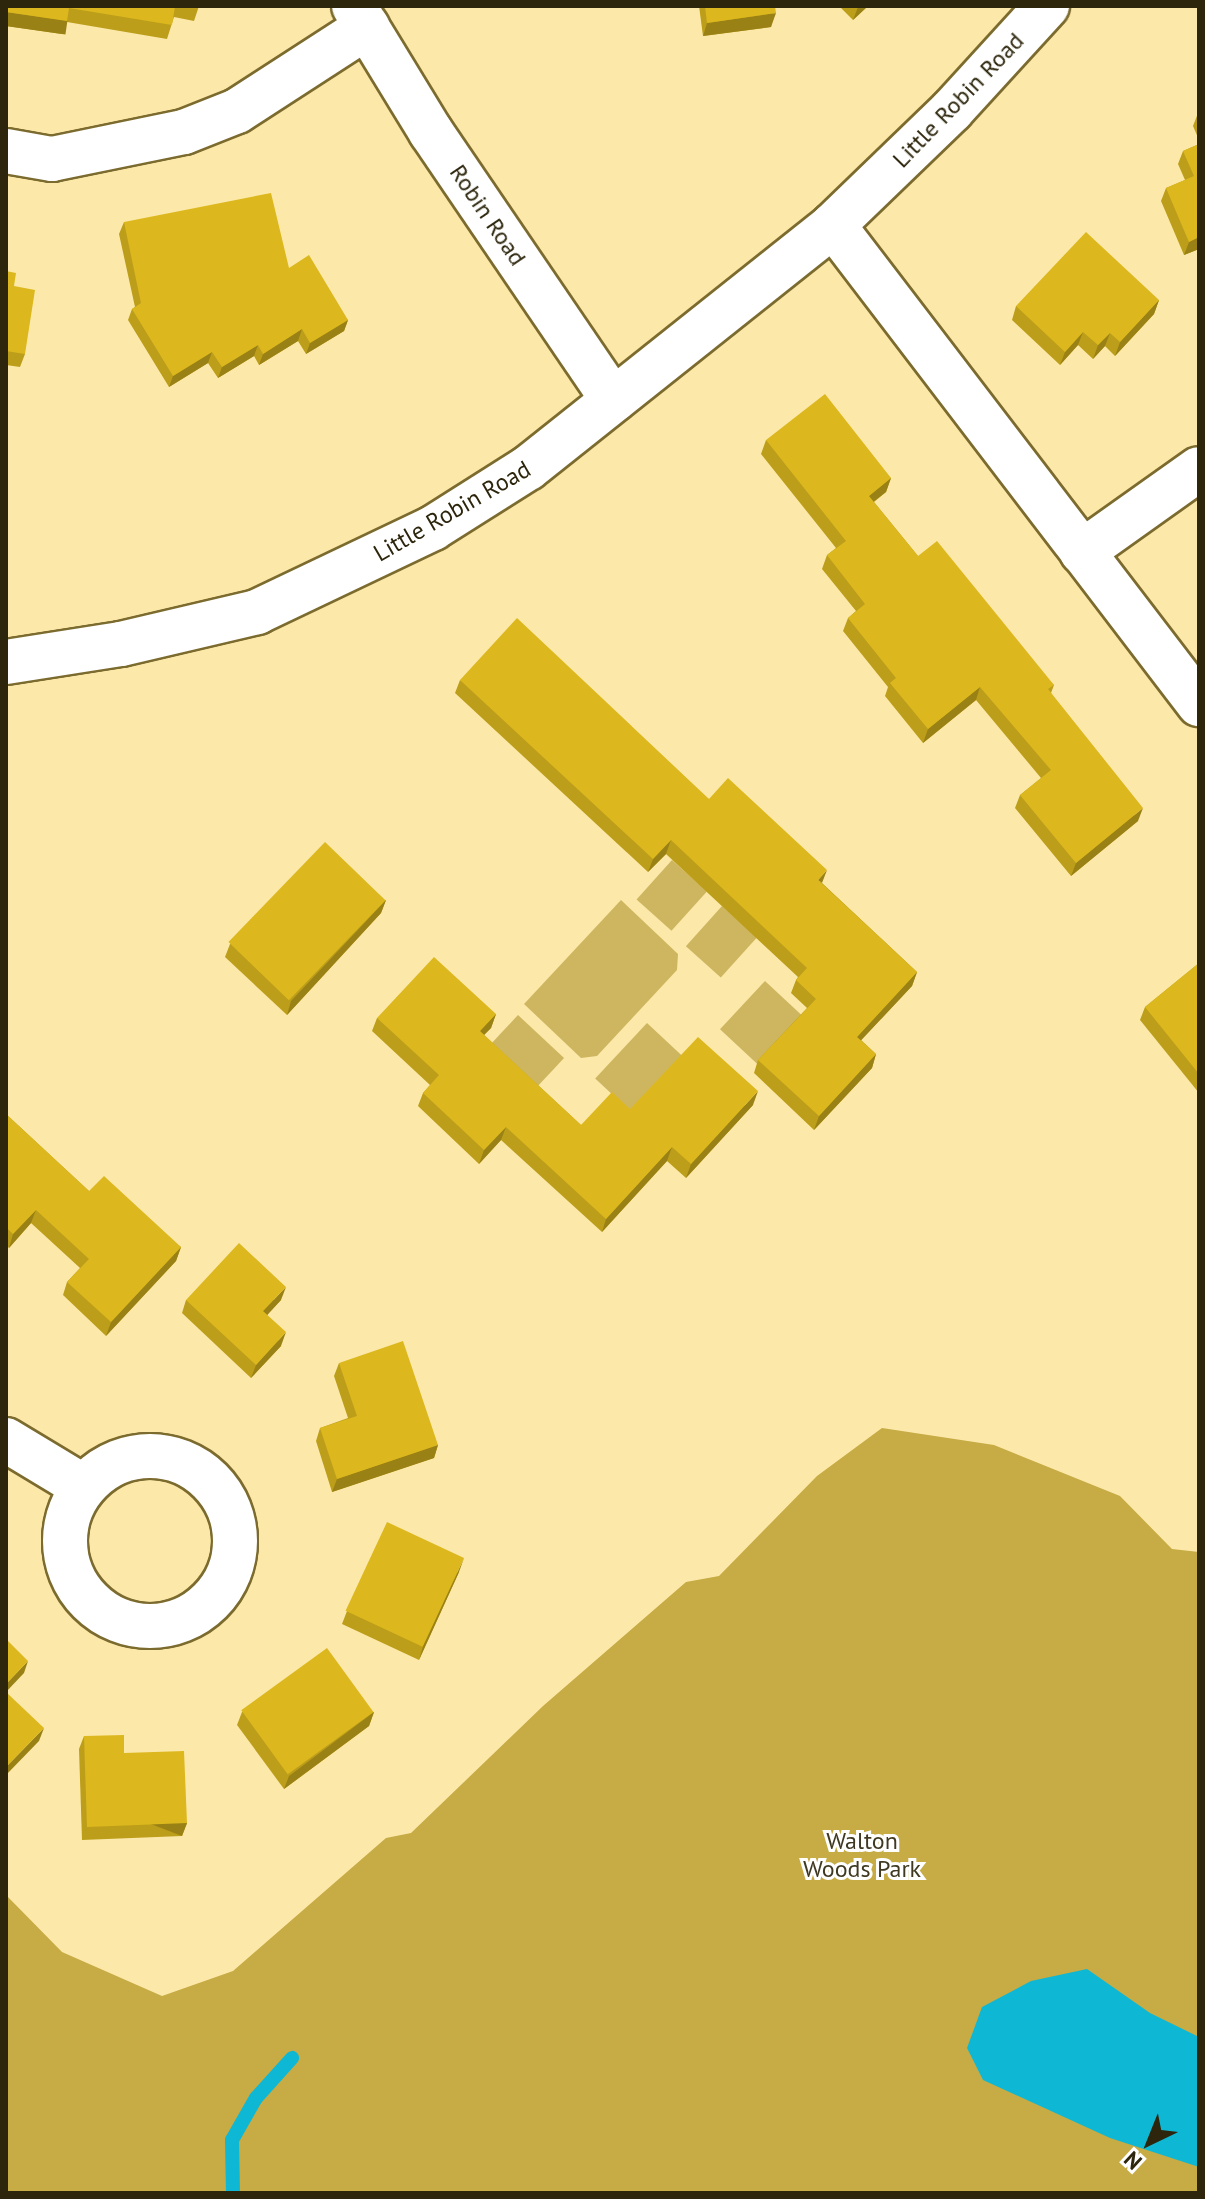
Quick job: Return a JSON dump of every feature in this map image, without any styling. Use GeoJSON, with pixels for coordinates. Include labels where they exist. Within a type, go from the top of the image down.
{"type":"FeatureCollection","features":[{"type":"Feature","properties":{"kind":"street","name":"Little Robin Road"},"geometry":{"type":"LineString","coordinates":[[6,662],[121,644],[257,612],[433,528],[538,461],[833,225],[952,110],[1047,6]]}},
{"type":"Feature","properties":{"kind":"street","name":"Robin Road"},"geometry":{"type":"LineString","coordinates":[[6,151],[52,159],[184,132],[237,111],[360,16],[613,400]]}},
{"type":"Feature","properties":{"kind":"street"},"geometry":{"type":"LineString","coordinates":[[833,225],[1199,704]]}},
{"type":"Feature","properties":{"kind":"street"},"geometry":{"type":"LineString","coordinates":[[1082,552],[1199,469]]}},
{"type":"Feature","properties":{"kind":"street"},"geometry":{"type":"LineString","coordinates":[[6,1440],[84,1487]]}},
{"type":"Feature","properties":{"kind":"shaded area"},"geometry":{"type":"Polygon","coordinates":[[[672,860],[707,891],[671,931],[637,899],[672,860]]]}},
{"type":"Feature","properties":{"kind":"shaded area"},"geometry":{"type":"Polygon","coordinates":[[[621,900],[678,954],[677,970],[597,1056],[581,1058],[524,1004],[621,900]]]}},
{"type":"Feature","properties":{"kind":"shaded area"},"geometry":{"type":"Polygon","coordinates":[[[722,906],[757,937],[721,978],[686,946],[722,906]]]}},
{"type":"Feature","properties":{"kind":"shaded area"},"geometry":{"type":"Polygon","coordinates":[[[765,981],[804,1018],[759,1066],[720,1029],[765,981]]]}},
{"type":"Feature","properties":{"kind":"shaded area"},"geometry":{"type":"Polygon","coordinates":[[[518,1015],[564,1058],[530,1095],[484,1052],[518,1015]]]}},
{"type":"Feature","properties":{"kind":"shaded area"},"geometry":{"type":"Polygon","coordinates":[[[647,1023],[685,1058],[633,1114],[595,1079],[647,1023]]]}},
{"type":"Feature","properties":{"kind":"green space","name":"Walton Woods Park"},"geometry":{"type":"Polygon","coordinates":[[[882,1428],[994,1445],[1120,1496],[1172,1549],[1199,1552],[1199,2193],[6,2193],[6,1895],[62,1952],[162,1996],[233,1971],[386,1838],[411,1833],[543,1706],[686,1582],[719,1576],[817,1476],[882,1428]]]}},
{"type":"Feature","properties":{"kind":"water"},"geometry":{"type":"Polygon","coordinates":[[[1087,1969],[1150,2013],[1199,2037],[1199,2167],[1110,2138],[983,2080],[967,2048],[982,2007],[1031,1981],[1087,1969]]]}},
{"type":"Feature","properties":{"kind":"building"},"geometry":{"type":"Polygon","coordinates":[[[7,6],[175,6],[172,25],[69,8],[67,21],[6,12],[7,6]]]}},
{"type":"Feature","properties":{"kind":"building"},"geometry":{"type":"Polygon","coordinates":[[[705,6],[775,6],[776,13],[707,23],[705,6]]]}},
{"type":"Feature","properties":{"kind":"building"},"geometry":{"type":"Polygon","coordinates":[[[1199,144],[1199,237],[1189,242],[1166,188],[1194,176],[1183,151],[1199,144]]]}},
{"type":"Feature","properties":{"kind":"building"},"geometry":{"type":"Polygon","coordinates":[[[271,193],[289,268],[309,255],[348,320],[310,343],[302,329],[263,354],[258,345],[222,367],[212,352],[173,376],[132,309],[141,303],[124,222],[271,193]]]}},
{"type":"Feature","properties":{"kind":"building"},"geometry":{"type":"Polygon","coordinates":[[[1086,232],[1159,300],[1120,342],[1110,333],[1098,345],[1083,332],[1065,352],[1016,306],[1086,232]]]}},
{"type":"Feature","properties":{"kind":"building"},"geometry":{"type":"Polygon","coordinates":[[[6,271],[16,273],[14,286],[35,290],[25,354],[6,351],[6,271]]]}},
{"type":"Feature","properties":{"kind":"building"},"geometry":{"type":"Polygon","coordinates":[[[825,394],[891,478],[869,496],[918,556],[937,541],[1054,685],[1048,689],[1143,808],[1076,863],[1020,795],[1051,770],[980,687],[928,729],[890,683],[896,678],[848,618],[865,604],[827,555],[846,541],[766,440],[825,394]]]}},
{"type":"Feature","properties":{"kind":"building"},"geometry":{"type":"Polygon","coordinates":[[[517,618],[709,799],[728,778],[827,870],[818,880],[917,972],[857,1037],[876,1054],[819,1116],[758,1060],[816,999],[796,980],[807,968],[671,840],[653,859],[460,680],[517,618]]]}},
{"type":"Feature","properties":{"kind":"building"},"geometry":{"type":"Polygon","coordinates":[[[325,842],[385,900],[289,1000],[228,942],[325,842]]]}},
{"type":"Feature","properties":{"kind":"building"},"geometry":{"type":"Polygon","coordinates":[[[434,957],[496,1014],[480,1031],[581,1125],[612,1092],[630,1109],[698,1037],[758,1091],[691,1164],[672,1147],[606,1219],[506,1127],[484,1150],[423,1093],[439,1075],[377,1018],[434,957]]]}},
{"type":"Feature","properties":{"kind":"building"},"geometry":{"type":"Polygon","coordinates":[[[1199,963],[1199,1074],[1145,1007],[1199,963]]]}},
{"type":"Feature","properties":{"kind":"building"},"geometry":{"type":"Polygon","coordinates":[[[6,1114],[89,1191],[104,1176],[181,1247],[111,1322],[67,1282],[89,1259],[36,1210],[13,1234],[6,1227],[6,1114]]]}},
{"type":"Feature","properties":{"kind":"building"},"geometry":{"type":"Polygon","coordinates":[[[239,1243],[286,1287],[263,1311],[286,1332],[256,1365],[186,1300],[239,1243]]]}},
{"type":"Feature","properties":{"kind":"building"},"geometry":{"type":"Polygon","coordinates":[[[403,1341],[438,1445],[337,1479],[320,1428],[357,1416],[339,1363],[403,1341]]]}},
{"type":"Feature","properties":{"kind":"building"},"geometry":{"type":"Polygon","coordinates":[[[387,1522],[464,1558],[423,1647],[346,1611],[387,1522]]]}},
{"type":"Feature","properties":{"kind":"building"},"geometry":{"type":"Polygon","coordinates":[[[6,1639],[28,1661],[6,1684],[6,1639]]]}},
{"type":"Feature","properties":{"kind":"building"},"geometry":{"type":"Polygon","coordinates":[[[327,1648],[373,1712],[288,1774],[241,1710],[327,1648]]]}},
{"type":"Feature","properties":{"kind":"building"},"geometry":{"type":"Polygon","coordinates":[[[6,1692],[44,1728],[6,1767],[6,1692]]]}},
{"type":"Feature","properties":{"kind":"building"},"geometry":{"type":"Polygon","coordinates":[[[124,1735],[124,1753],[184,1751],[187,1823],[87,1827],[84,1736],[124,1735]]]}},
{"type":"Feature","properties":{"kind":"waterway"},"geometry":{"type":"LineString","coordinates":[[233,2193],[232,2140],[256,2098],[292,2058]]}}]}
